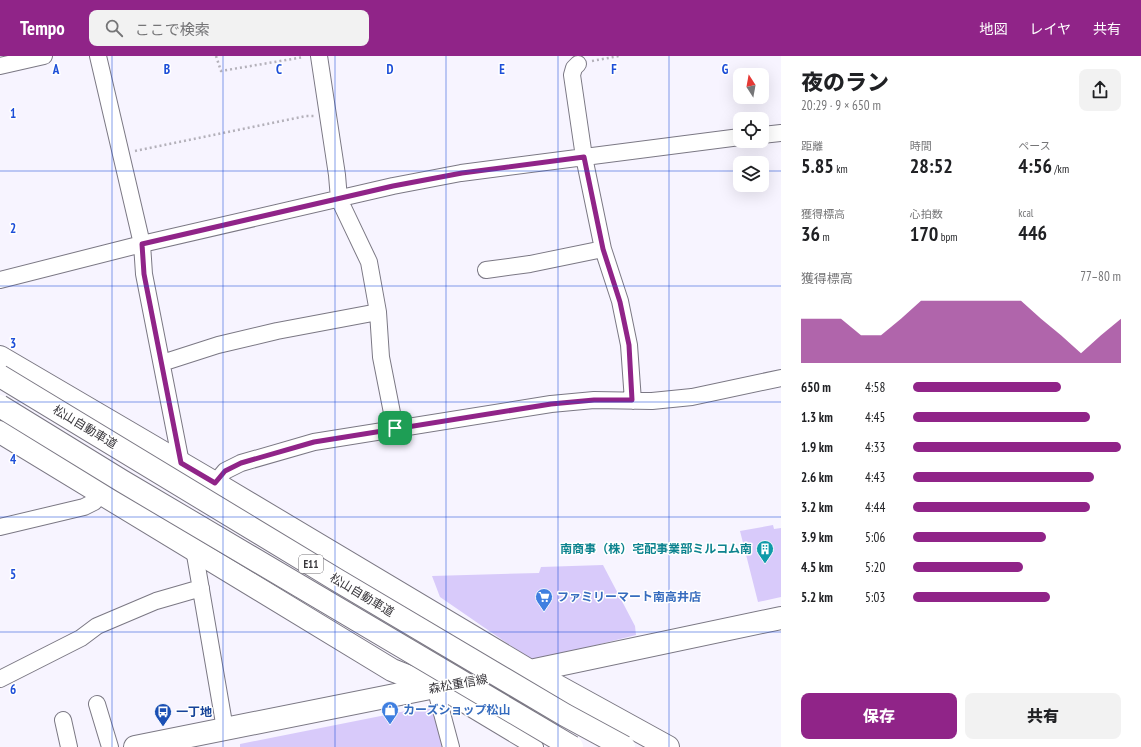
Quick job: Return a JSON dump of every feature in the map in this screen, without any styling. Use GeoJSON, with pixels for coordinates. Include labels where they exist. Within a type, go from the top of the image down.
{"type":"FeatureCollection","features":[{"type":"Feature","properties":{"kind":"main road"},"geometry":{"type":"LineString","coordinates":[[0,357],[530,671],[668,747]]}},
{"type":"Feature","properties":{"kind":"main road","name":"松山自動車道"},"geometry":{"type":"LineString","coordinates":[[0,376],[337,580],[565,715],[624,747]]}},
{"type":"Feature","properties":{"kind":"main road","name":"松山自動車道"},"geometry":{"type":"LineString","coordinates":[[0,406],[122,481],[572,747]]}},
{"type":"Feature","properties":{"kind":"main road"},"geometry":{"type":"LineString","coordinates":[[0,432],[392,670],[435,687]]}},
{"type":"Feature","properties":{"kind":"main road","name":"森松重信線"},"geometry":{"type":"LineString","coordinates":[[135,747],[435,687],[530,671],[781,618]]}},
{"type":"Feature","properties":{"kind":"street"},"geometry":{"type":"LineString","coordinates":[[0,66],[44,56]]}},
{"type":"Feature","properties":{"kind":"street"},"geometry":{"type":"LineString","coordinates":[[98,56],[142,244],[144,274],[181,463]]}},
{"type":"Feature","properties":{"kind":"street"},"geometry":{"type":"LineString","coordinates":[[319,56],[329,122],[338,199],[369,262],[378,312],[381,357],[395,428]]}},
{"type":"Feature","properties":{"kind":"street"},"geometry":{"type":"LineString","coordinates":[[578,64],[574,68],[572,75],[584,157],[603,249],[620,302],[629,345],[632,400]]}},
{"type":"Feature","properties":{"kind":"street"},"geometry":{"type":"LineString","coordinates":[[769,134],[781,133]]}},
{"type":"Feature","properties":{"kind":"street"},"geometry":{"type":"LineString","coordinates":[[0,280],[142,244],[393,186],[462,173],[733,139]]}},
{"type":"Feature","properties":{"kind":"street"},"geometry":{"type":"LineString","coordinates":[[486,270],[530,264],[603,249]]}},
{"type":"Feature","properties":{"kind":"street"},"geometry":{"type":"LineString","coordinates":[[162,363],[218,345],[277,331],[378,312]]}},
{"type":"Feature","properties":{"kind":"street"},"geometry":{"type":"LineString","coordinates":[[215,483],[225,471],[241,463],[314,442],[551,404],[594,400],[692,397],[781,378]]}},
{"type":"Feature","properties":{"kind":"street"},"geometry":{"type":"LineString","coordinates":[[0,527],[84,507],[94,502],[101,493]]}},
{"type":"Feature","properties":{"kind":"street"},"geometry":{"type":"LineString","coordinates":[[194,549],[225,729]]}},
{"type":"Feature","properties":{"kind":"street"},"geometry":{"type":"LineString","coordinates":[[0,678],[81,638],[97,626],[156,601],[201,588]]}},
{"type":"Feature","properties":{"kind":"street"},"geometry":{"type":"LineString","coordinates":[[435,687],[451,747]]}},
{"type":"Feature","properties":{"kind":"street"},"geometry":{"type":"LineString","coordinates":[[435,687],[535,747]]}},
{"type":"Feature","properties":{"kind":"street"},"geometry":{"type":"LineString","coordinates":[[97,704],[110,747]]}},
{"type":"Feature","properties":{"kind":"street"},"geometry":{"type":"LineString","coordinates":[[63,720],[68,747]]}},
{"type":"Feature","properties":{"kind":"path"},"geometry":{"type":"LineString","coordinates":[[216,56],[221,71],[311,56]]}},
{"type":"Feature","properties":{"kind":"path"},"geometry":{"type":"LineString","coordinates":[[578,64],[619,56]]}},
{"type":"Feature","properties":{"kind":"path"},"geometry":{"type":"LineString","coordinates":[[121,154],[306,116],[329,122]]}},
{"type":"Feature","properties":{"kind":"building","name":"南商事（株）宅配事業部ミルコム南"},"geometry":{"type":"Polygon","coordinates":[[[773,525],[774,529],[781,528],[781,597],[758,602],[740,531],[773,525]]]}},
{"type":"Feature","properties":{"kind":"building","name":"ファミリーマート南高井店"},"geometry":{"type":"Polygon","coordinates":[[[603,565],[635,626],[636,635],[533,661],[440,597],[432,576],[539,573],[541,567],[603,565]]]}},
{"type":"Feature","properties":{"kind":"building","name":"カーズショップ松山"},"geometry":{"type":"Polygon","coordinates":[[[436,705],[447,747],[240,747],[240,744],[436,705]]]}},
{"type":"Feature","properties":{"kind":"place","name":"南商事（株）宅配事業部ミルコム南"},"geometry":{"type":"Point","coordinates":[765,564]}},
{"type":"Feature","properties":{"kind":"place","name":"ファミリーマート南高井店"},"geometry":{"type":"Point","coordinates":[544,612]}},
{"type":"Feature","properties":{"kind":"place","name":"カーズショップ松山"},"geometry":{"type":"Point","coordinates":[390,725]}},
{"type":"Feature","properties":{"kind":"place","name":"一丁地"},"geometry":{"type":"Point","coordinates":[163,727]}},
{"type":"Feature","properties":{"kind":"route"},"geometry":{"type":"LineString","coordinates":[[584,157],[603,249],[620,302],[629,345],[632,374],[632,400],[594,400],[551,404],[395,428],[314,442],[241,463],[225,471],[215,483],[181,463],[144,274],[142,244],[226,226],[393,186],[462,173],[584,157]]}}]}
